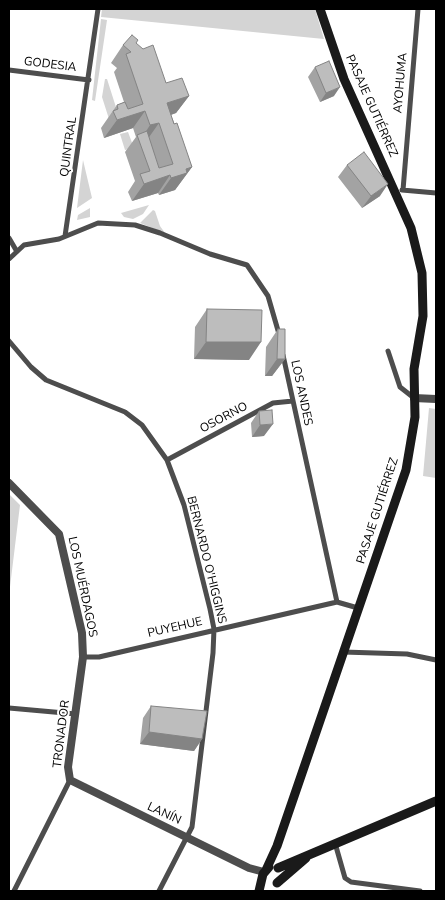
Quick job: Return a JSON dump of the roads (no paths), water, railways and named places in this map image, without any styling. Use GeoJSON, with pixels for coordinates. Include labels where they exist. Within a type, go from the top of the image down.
{"type":"FeatureCollection","features":[{"type":"Feature","properties":{"kind":"main road","name":"PASAJE GUTIÉRREZ"},"geometry":{"type":"LineString","coordinates":[[259,891],[277,846],[406,470],[414,417],[414,369],[423,309],[422,273],[412,228],[399,191],[344,79],[320,9]]}},
{"type":"Feature","properties":{"kind":"main road"},"geometry":{"type":"LineString","coordinates":[[310,854],[275,886],[267,886],[264,875],[272,866],[277,868],[335,843],[436,801]]}},
{"type":"Feature","properties":{"kind":"main road","name":"PASAJE GUTIÉRREZ"},"geometry":{"type":"LineString","coordinates":[[275,886],[277,846]]}},
{"type":"Feature","properties":{"kind":"street","name":"QUINTRAL"},"geometry":{"type":"LineString","coordinates":[[65,236],[98,9]]}},
{"type":"Feature","properties":{"kind":"street","name":"AYOHUMA"},"geometry":{"type":"LineString","coordinates":[[399,191],[418,9]]}},
{"type":"Feature","properties":{"kind":"street","name":"GODESIA"},"geometry":{"type":"LineString","coordinates":[[9,70],[88,80]]}},
{"type":"Feature","properties":{"kind":"street"},"geometry":{"type":"LineString","coordinates":[[399,191],[436,193]]}},
{"type":"Feature","properties":{"kind":"street"},"geometry":{"type":"LineString","coordinates":[[9,259],[16,250],[34,242],[49,241],[98,224],[134,225],[160,233],[210,254],[247,265],[268,296],[280,336]]}},
{"type":"Feature","properties":{"kind":"street"},"geometry":{"type":"LineString","coordinates":[[9,238],[16,250]]}},
{"type":"Feature","properties":{"kind":"street","name":"BERNARDO O'HIGGINS"},"geometry":{"type":"LineString","coordinates":[[9,341],[31,367],[46,380],[101,401],[131,416],[152,437],[167,460],[184,505],[214,629],[212,669],[192,827],[159,891]]}},
{"type":"Feature","properties":{"kind":"street","name":"LOS ANDES"},"geometry":{"type":"LineString","coordinates":[[281,345],[337,602]]}},
{"type":"Feature","properties":{"kind":"street"},"geometry":{"type":"LineString","coordinates":[[388,351],[400,387],[414,398],[436,399]]}},
{"type":"Feature","properties":{"kind":"street","name":"OSORNO"},"geometry":{"type":"LineString","coordinates":[[167,460],[273,403],[293,401]]}},
{"type":"Feature","properties":{"kind":"street","name":"LOS MUÉRDAGOS"},"geometry":{"type":"LineString","coordinates":[[9,483],[30,506],[55,528],[62,540],[82,633],[83,657]]}},
{"type":"Feature","properties":{"kind":"street","name":"PUYEHUE"},"geometry":{"type":"LineString","coordinates":[[83,657],[99,657],[337,602],[358,608]]}},
{"type":"Feature","properties":{"kind":"street"},"geometry":{"type":"LineString","coordinates":[[343,652],[407,654],[436,660]]}},
{"type":"Feature","properties":{"kind":"street","name":"TRONADOR"},"geometry":{"type":"LineString","coordinates":[[14,891],[70,780],[68,767],[83,657]]}},
{"type":"Feature","properties":{"kind":"street"},"geometry":{"type":"LineString","coordinates":[[9,708],[76,714]]}},
{"type":"Feature","properties":{"kind":"street","name":"LANÍN"},"geometry":{"type":"LineString","coordinates":[[70,780],[264,875]]}},
{"type":"Feature","properties":{"kind":"street"},"geometry":{"type":"LineString","coordinates":[[335,843],[345,878],[351,882],[420,891]]}}]}
